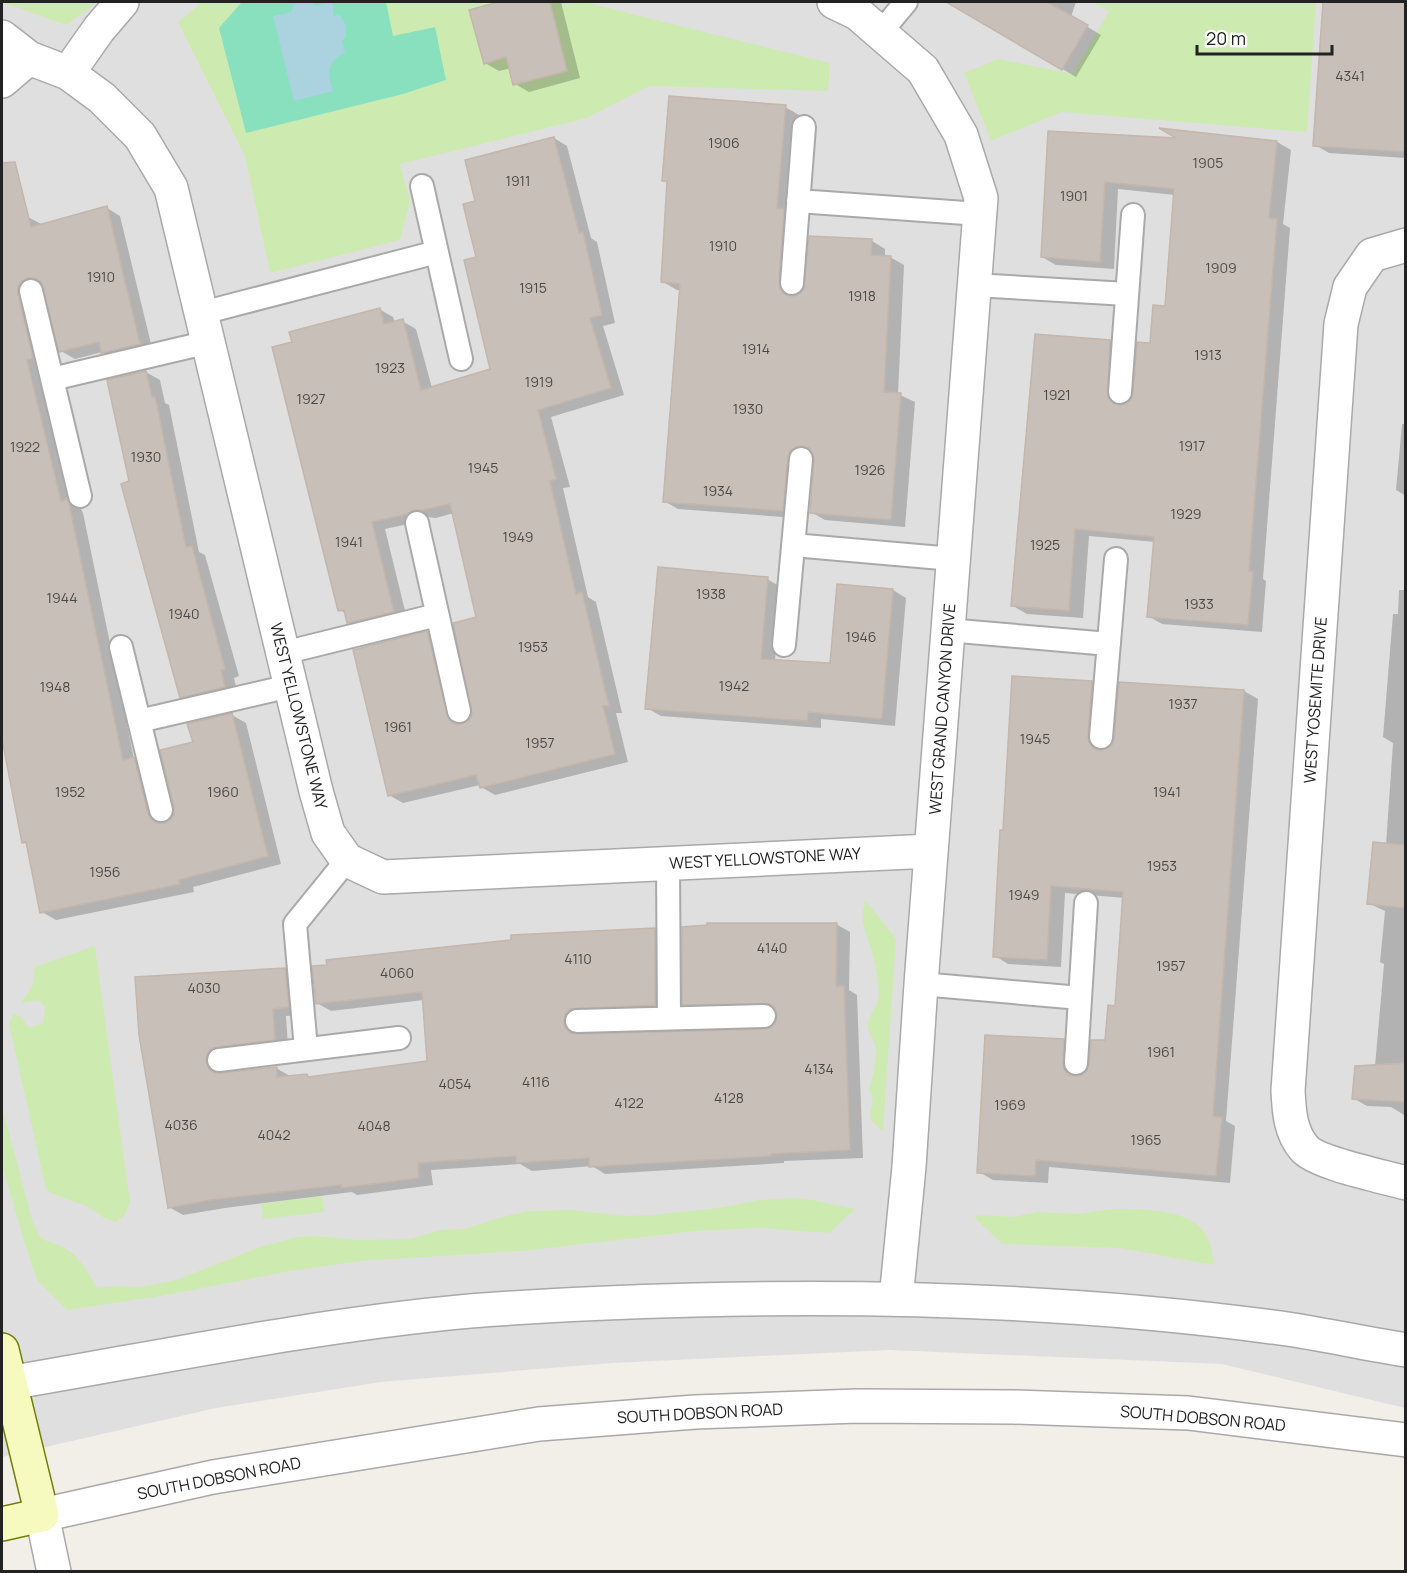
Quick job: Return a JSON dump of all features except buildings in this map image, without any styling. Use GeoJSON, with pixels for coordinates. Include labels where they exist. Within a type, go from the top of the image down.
{"type":"FeatureCollection","features":[{"type":"Feature","properties":{"kind":"main road"},"geometry":{"type":"LineString","coordinates":[[2,1350],[5,1384],[42,1515]]}},
{"type":"Feature","properties":{"kind":"main road","name":"SOUTH DOBSON ROAD"},"geometry":{"type":"LineString","coordinates":[[2,1524],[42,1515]]}},
{"type":"Feature","properties":{"kind":"street"},"geometry":{"type":"LineString","coordinates":[[68,73],[99,29],[122,2]]}},
{"type":"Feature","properties":{"kind":"street","name":"WEST GRAND CANYON DRIVE"},"geometry":{"type":"LineString","coordinates":[[834,2],[857,13],[923,70],[961,135],[981,198],[947,630],[909,1167],[896,1299]]}},
{"type":"Feature","properties":{"kind":"street","name":"WEST YELLOWSTONE WAY"},"geometry":{"type":"LineString","coordinates":[[2,37],[29,58],[68,73],[102,98],[140,136],[171,188],[316,791],[328,833],[346,860],[383,877],[931,851]]}},
{"type":"Feature","properties":{"kind":"street"},"geometry":{"type":"LineString","coordinates":[[2,81],[29,58]]}},
{"type":"Feature","properties":{"kind":"street","name":"WEST YOSEMITE DRIVE"},"geometry":{"type":"LineString","coordinates":[[1406,245],[1372,255],[1350,287],[1340,336],[1288,1090],[1290,1121],[1304,1149],[1329,1162],[1406,1183]]}},
{"type":"Feature","properties":{"kind":"street"},"geometry":{"type":"LineString","coordinates":[[5,1384],[313,1330],[469,1311],[640,1301],[782,1298],[896,1299],[1130,1311],[1296,1331],[1406,1350]]}},
{"type":"Feature","properties":{"kind":"street","name":"SOUTH DOBSON ROAD"},"geometry":{"type":"LineString","coordinates":[[42,1515],[213,1477],[539,1424],[695,1412],[868,1406],[1013,1407],[1188,1413],[1406,1440]]}},
{"type":"Feature","properties":{"kind":"street"},"geometry":{"type":"LineString","coordinates":[[42,1515],[54,1572]]}},
{"type":"Feature","properties":{"kind":"lane"},"geometry":{"type":"LineString","coordinates":[[880,33],[906,2]]}},
{"type":"Feature","properties":{"kind":"lane"},"geometry":{"type":"LineString","coordinates":[[792,283],[804,127]]}},
{"type":"Feature","properties":{"kind":"lane"},"geometry":{"type":"LineString","coordinates":[[422,186],[461,359]]}},
{"type":"Feature","properties":{"kind":"lane"},"geometry":{"type":"LineString","coordinates":[[798,201],[979,214]]}},
{"type":"Feature","properties":{"kind":"lane"},"geometry":{"type":"LineString","coordinates":[[1120,392],[1132,215]]}},
{"type":"Feature","properties":{"kind":"lane"},"geometry":{"type":"LineString","coordinates":[[52,379],[437,252]]}},
{"type":"Feature","properties":{"kind":"lane"},"geometry":{"type":"LineString","coordinates":[[974,285],[1127,294]]}},
{"type":"Feature","properties":{"kind":"lane"},"geometry":{"type":"LineString","coordinates":[[31,291],[80,496]]}},
{"type":"Feature","properties":{"kind":"lane"},"geometry":{"type":"LineString","coordinates":[[784,645],[801,459]]}},
{"type":"Feature","properties":{"kind":"lane"},"geometry":{"type":"LineString","coordinates":[[417,523],[459,711]]}},
{"type":"Feature","properties":{"kind":"lane"},"geometry":{"type":"LineString","coordinates":[[793,545],[953,559]]}},
{"type":"Feature","properties":{"kind":"lane"},"geometry":{"type":"LineString","coordinates":[[1101,737],[1116,559]]}},
{"type":"Feature","properties":{"kind":"lane"},"geometry":{"type":"LineString","coordinates":[[283,653],[437,615]]}},
{"type":"Feature","properties":{"kind":"lane"},"geometry":{"type":"LineString","coordinates":[[947,630],[1109,644]]}},
{"type":"Feature","properties":{"kind":"lane"},"geometry":{"type":"LineString","coordinates":[[121,647],[161,810]]}},
{"type":"Feature","properties":{"kind":"lane"},"geometry":{"type":"LineString","coordinates":[[139,721],[290,686]]}},
{"type":"Feature","properties":{"kind":"lane"},"geometry":{"type":"LineString","coordinates":[[306,1048],[295,924],[346,860]]}},
{"type":"Feature","properties":{"kind":"lane"},"geometry":{"type":"LineString","coordinates":[[668,863],[669,1018]]}},
{"type":"Feature","properties":{"kind":"lane"},"geometry":{"type":"LineString","coordinates":[[1076,1063],[1086,903]]}},
{"type":"Feature","properties":{"kind":"lane"},"geometry":{"type":"LineString","coordinates":[[921,984],[1080,998]]}},
{"type":"Feature","properties":{"kind":"lane"},"geometry":{"type":"LineString","coordinates":[[577,1021],[764,1016]]}},
{"type":"Feature","properties":{"kind":"lane"},"geometry":{"type":"LineString","coordinates":[[219,1060],[399,1038]]}},
{"type":"Feature","properties":{"kind":"shaded area"},"geometry":{"type":"Polygon","coordinates":[[[2,2],[1405,2],[1405,1408],[1222,1364],[889,1350],[612,1363],[381,1382],[216,1408],[2,1457],[2,2]]]}},
{"type":"Feature","properties":{"kind":"green space"},"geometry":{"type":"Polygon","coordinates":[[[2,2],[98,2],[66,25],[2,2]]]}},
{"type":"Feature","properties":{"kind":"green space"},"geometry":{"type":"Polygon","coordinates":[[[202,2],[584,2],[830,63],[828,91],[649,86],[587,118],[400,164],[410,201],[400,240],[270,273],[245,156],[178,22],[202,2]]]}},
{"type":"Feature","properties":{"kind":"green space"},"geometry":{"type":"Polygon","coordinates":[[[242,2],[386,2],[393,36],[435,27],[446,80],[403,94],[246,133],[219,28],[242,2]]]}},
{"type":"Feature","properties":{"kind":"green space"},"geometry":{"type":"Polygon","coordinates":[[[1092,2],[1316,2],[1307,132],[1061,112],[991,141],[964,73],[998,59],[1073,74],[1109,11],[1092,2]]]}},
{"type":"Feature","properties":{"kind":"green space"},"geometry":{"type":"Polygon","coordinates":[[[866,901],[896,939],[883,1131],[870,1117],[873,1098],[869,1090],[876,1049],[868,1027],[879,992],[874,960],[863,922],[866,901]]]}},
{"type":"Feature","properties":{"kind":"green space"},"geometry":{"type":"Polygon","coordinates":[[[95,946],[130,1203],[124,1216],[116,1222],[104,1218],[89,1207],[46,1189],[9,1024],[13,1014],[22,1017],[27,1026],[43,1023],[45,1007],[39,1000],[21,1003],[33,983],[34,967],[95,946]]]}},
{"type":"Feature","properties":{"kind":"green space"},"geometry":{"type":"Polygon","coordinates":[[[2,1106],[32,1220],[41,1239],[62,1247],[75,1256],[97,1288],[141,1287],[176,1280],[260,1247],[297,1237],[317,1236],[358,1240],[410,1239],[441,1230],[464,1229],[530,1211],[571,1210],[625,1216],[650,1215],[719,1208],[759,1200],[791,1198],[855,1209],[829,1233],[759,1228],[695,1231],[522,1251],[361,1261],[67,1310],[37,1280],[25,1244],[2,1165],[2,1106]]]}},
{"type":"Feature","properties":{"kind":"green space"},"geometry":{"type":"Polygon","coordinates":[[[322,1196],[324,1212],[263,1219],[261,1204],[322,1196]]]}},
{"type":"Feature","properties":{"kind":"green space"},"geometry":{"type":"Polygon","coordinates":[[[1111,1209],[1166,1212],[1193,1222],[1209,1241],[1214,1265],[1120,1248],[1002,1244],[974,1217],[980,1215],[1014,1217],[1038,1212],[1079,1214],[1111,1209]]]}},
{"type":"Feature","properties":{"kind":"water"},"geometry":{"type":"Polygon","coordinates":[[[298,2],[310,2],[316,6],[332,2],[334,16],[340,15],[346,25],[346,38],[342,40],[345,53],[334,60],[330,69],[333,91],[294,101],[273,16],[291,12],[298,2]]]}}]}
